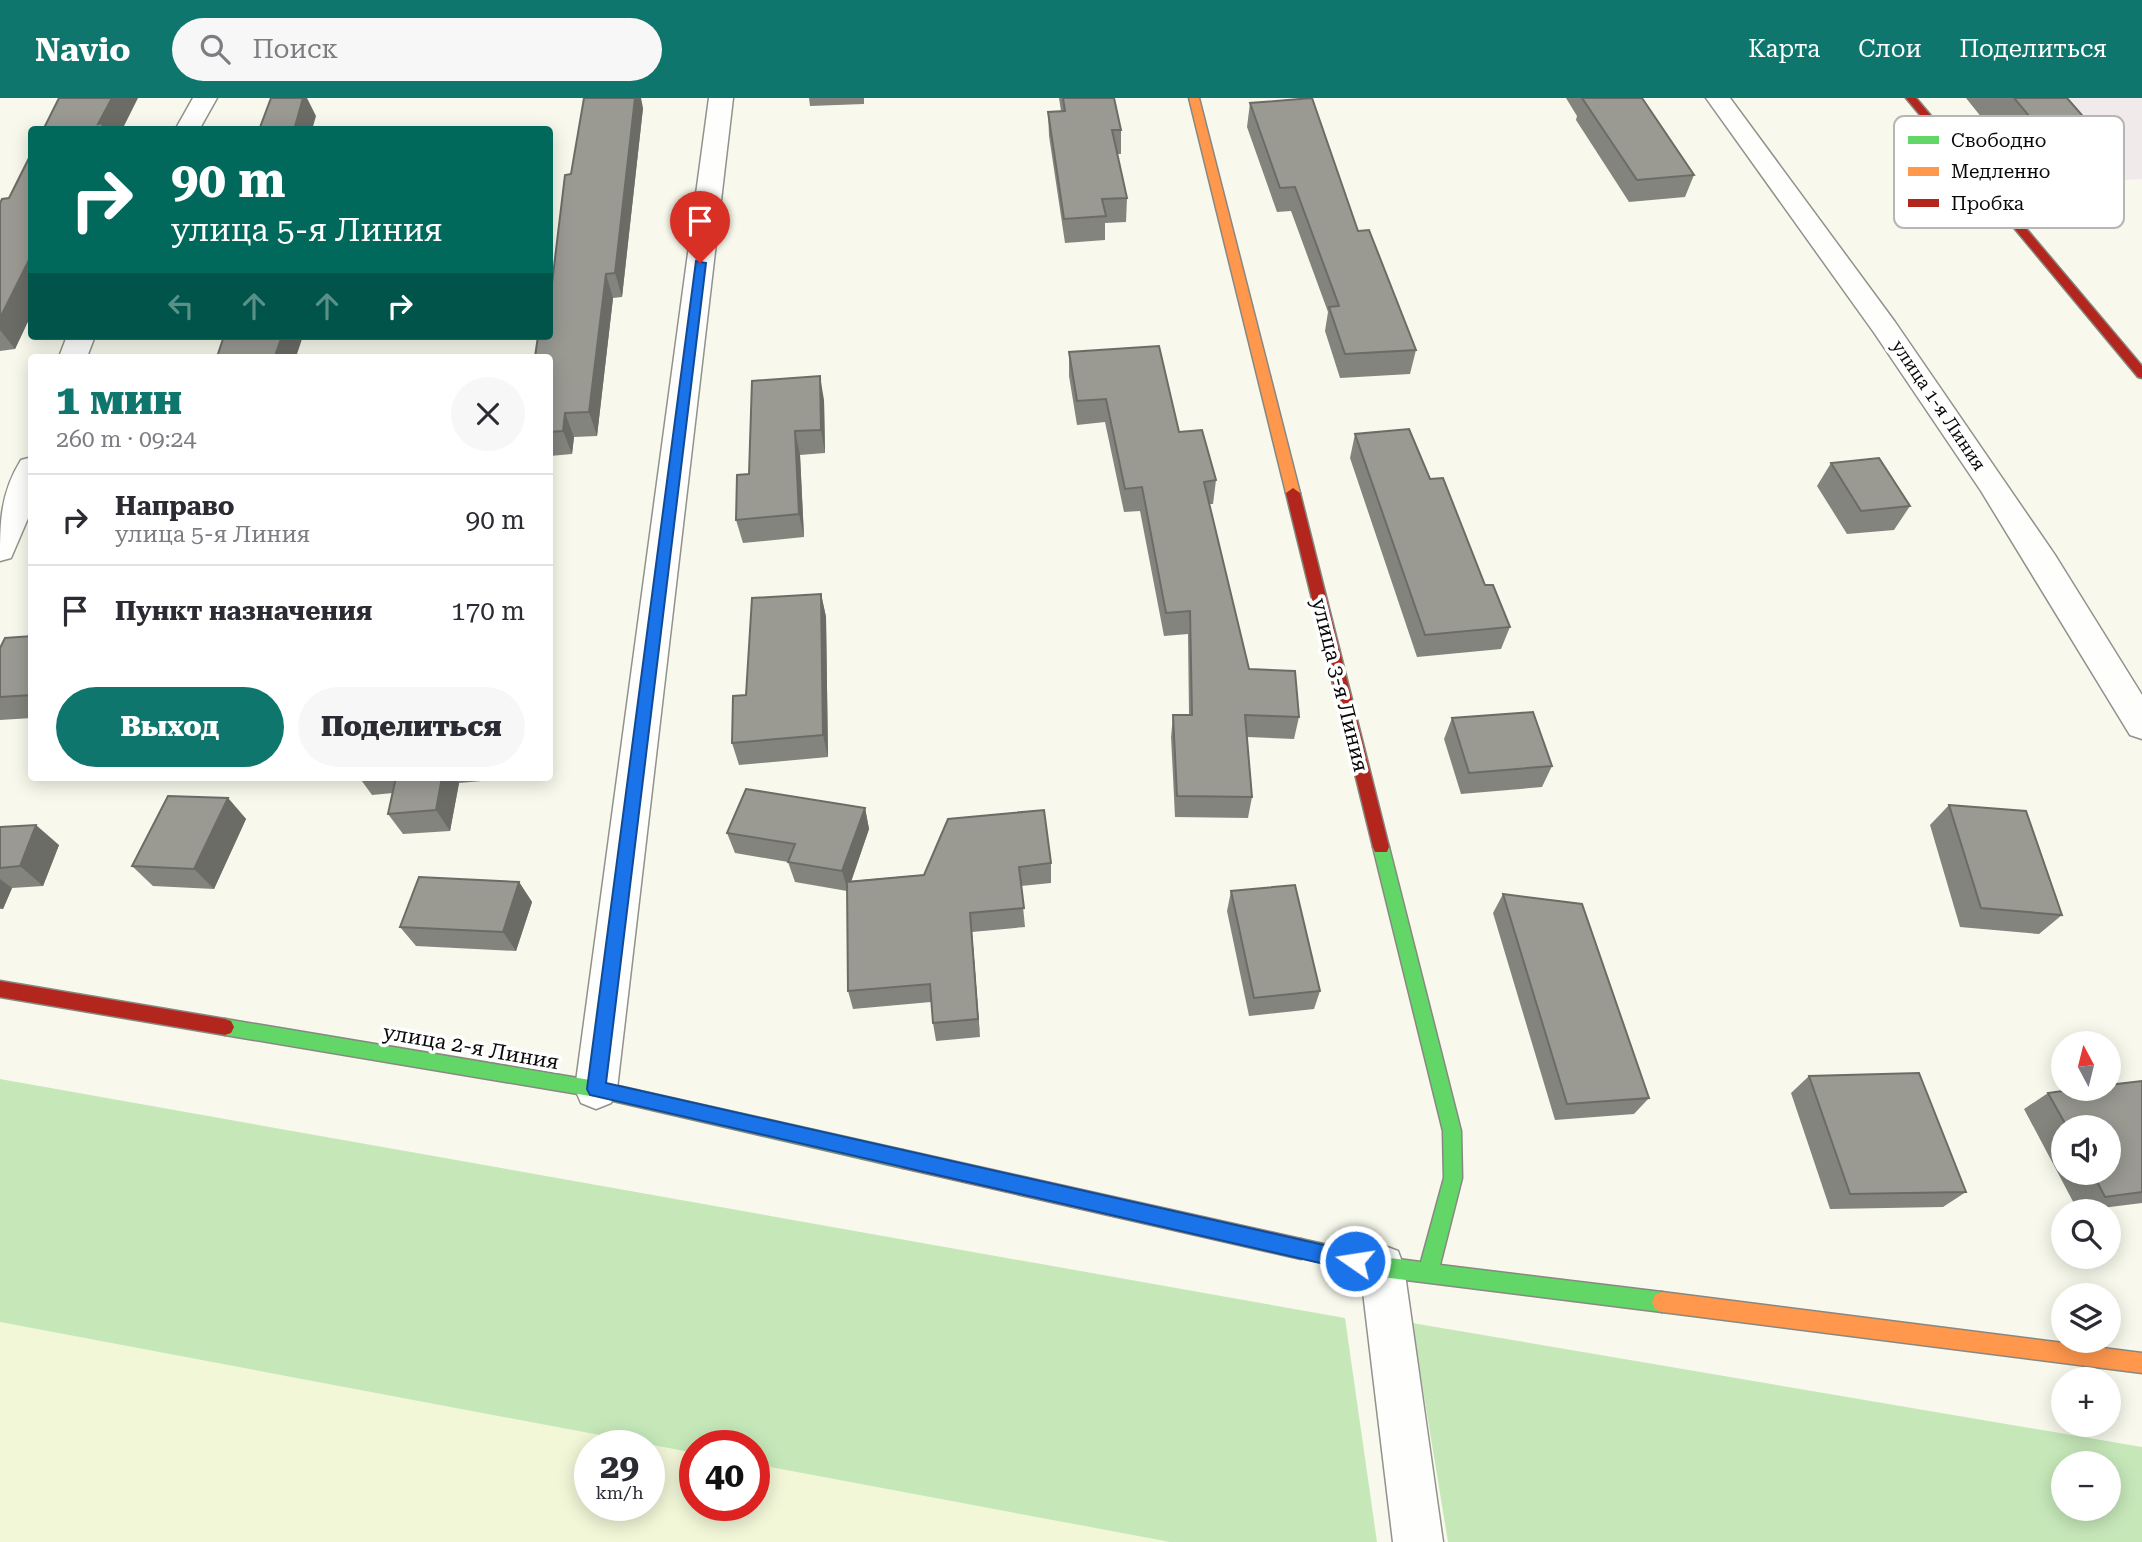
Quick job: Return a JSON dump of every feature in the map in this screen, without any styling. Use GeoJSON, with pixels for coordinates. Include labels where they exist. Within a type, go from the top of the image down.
{"type":"FeatureCollection","features":[{"type":"Feature","properties":{"kind":"street"},"geometry":{"type":"LineString","coordinates":[[189,126],[205,98]]}},
{"type":"Feature","properties":{"kind":"street"},"geometry":{"type":"LineString","coordinates":[[596,1089],[721,98]]}},
{"type":"Feature","properties":{"kind":"street","name":"улица 3-я Линия"},"geometry":{"type":"LineString","coordinates":[[1194,98],[1452,1131],[1453,1178],[1428,1273]]}},
{"type":"Feature","properties":{"kind":"street","name":"улица 1-я Линия"},"geometry":{"type":"LineString","coordinates":[[1718,98],[1912,363],[2084,624],[2142,725]]}},
{"type":"Feature","properties":{"kind":"street"},"geometry":{"type":"LineString","coordinates":[[1911,98],[1926,116]]}},
{"type":"Feature","properties":{"kind":"street"},"geometry":{"type":"LineString","coordinates":[[2020,228],[2142,374]]}},
{"type":"Feature","properties":{"kind":"street"},"geometry":{"type":"LineString","coordinates":[[0,550],[28,477]]}},
{"type":"Feature","properties":{"kind":"street","name":"улица 2-я Линия"},"geometry":{"type":"LineString","coordinates":[[0,989],[596,1089],[1382,1267],[2142,1363]]}},
{"type":"Feature","properties":{"kind":"street"},"geometry":{"type":"LineString","coordinates":[[1382,1267],[1418,1542]]}},
{"type":"Feature","properties":{"kind":"shaded area"},"geometry":{"type":"Polygon","coordinates":[[[1966,98],[2142,98],[2142,179],[2124,180],[2124,116],[1980,116],[1966,98]]]}},
{"type":"Feature","properties":{"kind":"green space"},"geometry":{"type":"Polygon","coordinates":[[[0,1079],[1345,1318],[1377,1542],[1170,1542],[770,1467],[770,1430],[679,1430],[679,1450],[665,1447],[665,1430],[574,1430],[0,1322],[0,1079]]]}},
{"type":"Feature","properties":{"kind":"green space"},"geometry":{"type":"Polygon","coordinates":[[[0,1322],[574,1430],[574,1521],[665,1521],[665,1447],[679,1450],[679,1521],[770,1521],[770,1467],[1170,1542],[0,1542],[0,1322]]]}},
{"type":"Feature","properties":{"kind":"green space"},"geometry":{"type":"Polygon","coordinates":[[[1412,1323],[2051,1432],[2051,1437],[2083,1437],[2142,1447],[2142,1542],[1448,1542],[1412,1323]]]}},
{"type":"Feature","properties":{"kind":"building"},"geometry":{"type":"Polygon","coordinates":[[[59,98],[112,98],[98,124],[103,123],[102,126],[45,126],[59,98]]]}},
{"type":"Feature","properties":{"kind":"building"},"geometry":{"type":"Polygon","coordinates":[[[271,98],[303,98],[295,126],[260,126],[271,98]]]}},
{"type":"Feature","properties":{"kind":"building"},"geometry":{"type":"Polygon","coordinates":[[[584,98],[635,98],[615,273],[606,274],[589,412],[565,413],[563,431],[553,432],[553,354],[535,354],[537,340],[553,340],[553,275],[565,175],[571,174],[584,98]]]}},
{"type":"Feature","properties":{"kind":"building"},"geometry":{"type":"Polygon","coordinates":[[[1063,98],[1114,98],[1121,130],[1112,130],[1127,198],[1102,199],[1106,216],[1064,219],[1048,112],[1065,111],[1063,98]]]}},
{"type":"Feature","properties":{"kind":"building"},"geometry":{"type":"Polygon","coordinates":[[[1312,98],[1358,231],[1369,230],[1416,350],[1345,354],[1329,307],[1339,306],[1295,187],[1280,188],[1250,103],[1312,98]]]}},
{"type":"Feature","properties":{"kind":"building"},"geometry":{"type":"Polygon","coordinates":[[[1582,98],[1642,98],[1694,175],[1637,180],[1582,98]]]}},
{"type":"Feature","properties":{"kind":"building"},"geometry":{"type":"Polygon","coordinates":[[[2014,98],[2067,98],[2083,116],[2029,116],[2014,98]]]}},
{"type":"Feature","properties":{"kind":"building"},"geometry":{"type":"Polygon","coordinates":[[[28,160],[28,262],[0,318],[0,203],[2,199],[9,198],[28,160]]]}},
{"type":"Feature","properties":{"kind":"building"},"geometry":{"type":"Polygon","coordinates":[[[223,340],[281,340],[276,354],[218,354],[223,340]]]}},
{"type":"Feature","properties":{"kind":"building"},"geometry":{"type":"Polygon","coordinates":[[[1159,346],[1179,432],[1202,430],[1216,480],[1204,482],[1249,669],[1295,671],[1299,717],[1245,715],[1252,797],[1177,796],[1173,715],[1192,715],[1190,611],[1166,613],[1142,487],[1125,489],[1106,399],[1077,401],[1069,352],[1159,346]]]}},
{"type":"Feature","properties":{"kind":"building"},"geometry":{"type":"Polygon","coordinates":[[[820,376],[821,430],[795,431],[799,514],[736,520],[737,475],[749,474],[752,381],[820,376]]]}},
{"type":"Feature","properties":{"kind":"building"},"geometry":{"type":"Polygon","coordinates":[[[1409,429],[1430,479],[1443,478],[1485,585],[1493,585],[1510,627],[1425,635],[1355,434],[1409,429]]]}},
{"type":"Feature","properties":{"kind":"building"},"geometry":{"type":"Polygon","coordinates":[[[1879,458],[1910,506],[1861,511],[1831,463],[1879,458]]]}},
{"type":"Feature","properties":{"kind":"building"},"geometry":{"type":"Polygon","coordinates":[[[821,594],[823,735],[732,743],[733,696],[746,695],[752,598],[821,594]]]}},
{"type":"Feature","properties":{"kind":"building"},"geometry":{"type":"Polygon","coordinates":[[[28,636],[28,695],[0,697],[0,648],[5,638],[28,636]]]}},
{"type":"Feature","properties":{"kind":"building"},"geometry":{"type":"Polygon","coordinates":[[[1533,712],[1552,766],[1469,773],[1452,718],[1533,712]]]}},
{"type":"Feature","properties":{"kind":"building"},"geometry":{"type":"Polygon","coordinates":[[[395,781],[441,781],[436,810],[388,814],[395,781]]]}},
{"type":"Feature","properties":{"kind":"building"},"geometry":{"type":"Polygon","coordinates":[[[746,789],[865,808],[842,871],[788,862],[795,844],[727,833],[746,789]]]}},
{"type":"Feature","properties":{"kind":"building"},"geometry":{"type":"Polygon","coordinates":[[[168,796],[228,798],[194,869],[132,866],[168,796]]]}},
{"type":"Feature","properties":{"kind":"building"},"geometry":{"type":"Polygon","coordinates":[[[1949,805],[2026,811],[2062,915],[1981,908],[1949,805]]]}},
{"type":"Feature","properties":{"kind":"building"},"geometry":{"type":"Polygon","coordinates":[[[1044,810],[1051,863],[1019,867],[1024,908],[970,913],[978,1019],[933,1023],[930,984],[848,991],[847,882],[924,875],[948,819],[1044,810]]]}},
{"type":"Feature","properties":{"kind":"building"},"geometry":{"type":"Polygon","coordinates":[[[36,825],[20,866],[0,868],[0,827],[36,825]]]}},
{"type":"Feature","properties":{"kind":"building"},"geometry":{"type":"Polygon","coordinates":[[[419,877],[519,882],[503,932],[400,927],[419,877]]]}},
{"type":"Feature","properties":{"kind":"building"},"geometry":{"type":"Polygon","coordinates":[[[1295,885],[1320,991],[1254,998],[1231,891],[1295,885]]]}},
{"type":"Feature","properties":{"kind":"building"},"geometry":{"type":"Polygon","coordinates":[[[1503,894],[1582,904],[1649,1098],[1567,1104],[1503,894]]]}},
{"type":"Feature","properties":{"kind":"building"},"geometry":{"type":"Polygon","coordinates":[[[1919,1073],[1966,1192],[1850,1194],[1809,1076],[1919,1073]]]}},
{"type":"Feature","properties":{"kind":"building"},"geometry":{"type":"Polygon","coordinates":[[[2142,1081],[2142,1192],[2105,1197],[2099,1185],[2121,1185],[2121,1115],[2060,1115],[2052,1101],[2121,1101],[2121,1084],[2142,1081]]]}},
{"type":"Feature","properties":{"kind":"traffic: fast"},"geometry":{"type":"LineString","coordinates":[[1381,847],[1452,1131],[1453,1178],[1428,1273]]}},
{"type":"Feature","properties":{"kind":"traffic: fast"},"geometry":{"type":"LineString","coordinates":[[225,1027],[596,1089],[903,1159]]}},
{"type":"Feature","properties":{"kind":"traffic: fast"},"geometry":{"type":"LineString","coordinates":[[1301,1249],[1382,1267],[1662,1302]]}},
{"type":"Feature","properties":{"kind":"traffic: slow"},"geometry":{"type":"LineString","coordinates":[[1194,98],[1293,493]]}},
{"type":"Feature","properties":{"kind":"traffic: slow"},"geometry":{"type":"LineString","coordinates":[[1662,1302],[2142,1363]]}},
{"type":"Feature","properties":{"kind":"traffic: jam"},"geometry":{"type":"LineString","coordinates":[[1911,98],[1926,116]]}},
{"type":"Feature","properties":{"kind":"traffic: jam"},"geometry":{"type":"LineString","coordinates":[[2020,228],[2142,374]]}},
{"type":"Feature","properties":{"kind":"traffic: jam"},"geometry":{"type":"LineString","coordinates":[[1293,493],[1381,847]]}},
{"type":"Feature","properties":{"kind":"traffic: jam"},"geometry":{"type":"LineString","coordinates":[[0,989],[225,1027]]}},
{"type":"Feature","properties":{"kind":"traffic: jam"},"geometry":{"type":"LineString","coordinates":[[903,1159],[1301,1249]]}},
{"type":"Feature","properties":{"kind":"route"},"geometry":{"type":"LineString","coordinates":[[700,263],[596,1089],[1355,1261]]}}]}
